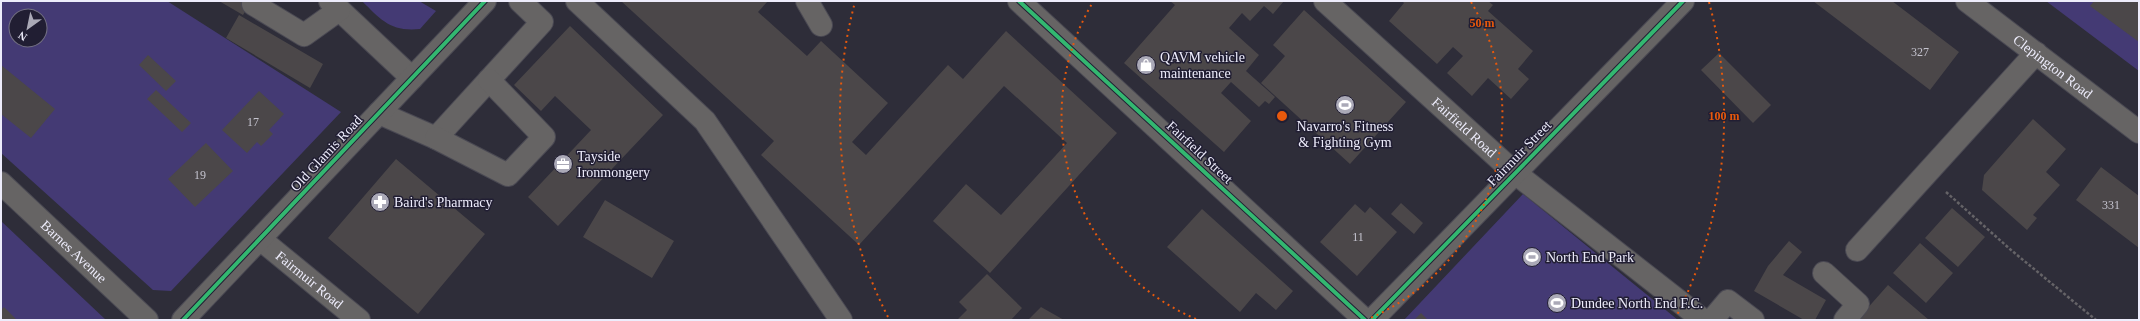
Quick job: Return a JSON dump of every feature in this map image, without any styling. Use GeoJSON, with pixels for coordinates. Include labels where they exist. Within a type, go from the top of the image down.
{"type":"FeatureCollection","features":[{"type":"Feature","properties":{"kind":"street","name":"Old Glamis Road"},"geometry":{"type":"LineString","coordinates":[[183,320],[485,1]]}},
{"type":"Feature","properties":{"kind":"street"},"geometry":{"type":"LineString","coordinates":[[436,138],[542,22],[520,1]]}},
{"type":"Feature","properties":{"kind":"street"},"geometry":{"type":"LineString","coordinates":[[577,1],[705,121],[841,320]]}},
{"type":"Feature","properties":{"kind":"street"},"geometry":{"type":"LineString","coordinates":[[807,1],[821,25]]}},
{"type":"Feature","properties":{"kind":"street","name":"Fairfield Street"},"geometry":{"type":"LineString","coordinates":[[1019,1],[1365,320]]}},
{"type":"Feature","properties":{"kind":"street","name":"Fairfield Road"},"geometry":{"type":"LineString","coordinates":[[1325,1],[1515,173],[1703,320]]}},
{"type":"Feature","properties":{"kind":"street","name":"Fairmuir Street"},"geometry":{"type":"LineString","coordinates":[[1372,320],[1683,1]]}},
{"type":"Feature","properties":{"kind":"street","name":"Clepington Road"},"geometry":{"type":"LineString","coordinates":[[1967,1],[2139,132]]}},
{"type":"Feature","properties":{"kind":"street"},"geometry":{"type":"LineString","coordinates":[[253,4],[304,35],[334,6],[412,78]]}},
{"type":"Feature","properties":{"kind":"street"},"geometry":{"type":"LineString","coordinates":[[1857,250],[2036,53]]}},
{"type":"Feature","properties":{"kind":"street"},"geometry":{"type":"LineString","coordinates":[[379,113],[436,138],[508,174],[544,136],[489,80]]}},
{"type":"Feature","properties":{"kind":"street","name":"Barnes Avenue"},"geometry":{"type":"LineString","coordinates":[[1,183],[147,320]]}},
{"type":"Feature","properties":{"kind":"street","name":"Fairmuir Road"},"geometry":{"type":"LineString","coordinates":[[260,239],[359,320]]}},
{"type":"Feature","properties":{"kind":"street"},"geometry":{"type":"LineString","coordinates":[[1824,273],[1858,304],[1845,320]]}},
{"type":"Feature","properties":{"kind":"street"},"geometry":{"type":"LineString","coordinates":[[1712,320],[1728,301],[1753,320]]}},
{"type":"Feature","properties":{"kind":"path"},"geometry":{"type":"LineString","coordinates":[[1926,174],[2011,250],[2096,320]]}},
{"type":"Feature","properties":{"kind":"shaded area"},"geometry":{"type":"Polygon","coordinates":[[[1,1],[167,1],[341,112],[171,291],[153,290],[1,153],[1,1]]]}},
{"type":"Feature","properties":{"kind":"shaded area"},"geometry":{"type":"Polygon","coordinates":[[[362,1],[419,1],[436,11],[420,29],[401,29],[381,19],[362,1]]]}},
{"type":"Feature","properties":{"kind":"shaded area"},"geometry":{"type":"Polygon","coordinates":[[[2046,1],[2139,1],[2139,71],[2046,1]]]}},
{"type":"Feature","properties":{"kind":"shaded area","name":"North End Park"},"geometry":{"type":"Polygon","coordinates":[[[1523,194],[1678,320],[1404,320],[1523,194]]]}},
{"type":"Feature","properties":{"kind":"shaded area"},"geometry":{"type":"Polygon","coordinates":[[[1,221],[106,320],[1,320],[1,221]]]}},
{"type":"Feature","properties":{"kind":"building"},"geometry":{"type":"Polygon","coordinates":[[[219,1],[251,1],[243,15],[219,1]]]}},
{"type":"Feature","properties":{"kind":"building"},"geometry":{"type":"Polygon","coordinates":[[[621,1],[768,1],[758,12],[807,56],[821,41],[888,103],[852,142],[866,155],[948,65],[963,79],[1006,31],[1117,133],[990,273],[933,221],[966,184],[1001,215],[1067,143],[1004,86],[859,245],[761,155],[774,141],[621,1]]]}},
{"type":"Feature","properties":{"kind":"building"},"geometry":{"type":"Polygon","coordinates":[[[1170,1],[1284,1],[1273,14],[1264,6],[1250,21],[1242,13],[1229,28],[1259,55],[1246,71],[1275,97],[1269,104],[1265,101],[1259,107],[1231,82],[1221,93],[1251,121],[1224,152],[1124,63],[1175,5],[1170,1]]]}},
{"type":"Feature","properties":{"kind":"building"},"geometry":{"type":"Polygon","coordinates":[[[1402,1],[1488,1],[1493,5],[1488,11],[1533,51],[1518,69],[1529,79],[1511,99],[1488,78],[1472,96],[1447,73],[1463,56],[1453,47],[1437,64],[1389,21],[1404,3],[1402,1]]]}},
{"type":"Feature","properties":{"kind":"building"},"geometry":{"type":"Polygon","coordinates":[[[1813,1],[1892,1],[1959,52],[1930,90],[1813,1]]]}},
{"type":"Feature","properties":{"kind":"building"},"geometry":{"type":"Polygon","coordinates":[[[2094,1],[2139,1],[2139,42],[2090,6],[2094,1]]]}},
{"type":"Feature","properties":{"kind":"building"},"geometry":{"type":"Polygon","coordinates":[[[1304,10],[1406,102],[1350,164],[1261,83],[1285,56],[1273,45],[1304,10]]]}},
{"type":"Feature","properties":{"kind":"building"},"geometry":{"type":"Polygon","coordinates":[[[239,15],[323,64],[310,88],[226,38],[239,15]]]}},
{"type":"Feature","properties":{"kind":"building"},"geometry":{"type":"Polygon","coordinates":[[[570,26],[663,115],[558,226],[528,197],[591,130],[555,96],[541,111],[514,85],[570,26]]]}},
{"type":"Feature","properties":{"kind":"building"},"geometry":{"type":"Polygon","coordinates":[[[1719,53],[1771,105],[1753,123],[1701,70],[1719,53]]]}},
{"type":"Feature","properties":{"kind":"building"},"geometry":{"type":"Polygon","coordinates":[[[148,55],[176,81],[166,91],[139,65],[148,55]]]}},
{"type":"Feature","properties":{"kind":"building"},"geometry":{"type":"Polygon","coordinates":[[[1,65],[55,109],[31,138],[1,114],[1,65]]]}},
{"type":"Feature","properties":{"kind":"building"},"geometry":{"type":"Polygon","coordinates":[[[156,90],[191,123],[182,132],[147,99],[156,90]]]}},
{"type":"Feature","properties":{"kind":"building"},"geometry":{"type":"Polygon","coordinates":[[[259,91],[284,114],[269,130],[273,134],[261,146],[257,142],[247,153],[222,130],[259,91]]]}},
{"type":"Feature","properties":{"kind":"building"},"geometry":{"type":"Polygon","coordinates":[[[2033,119],[2066,149],[2046,172],[2060,185],[2033,215],[2037,218],[2027,230],[1982,190],[1984,175],[2033,119]]]}},
{"type":"Feature","properties":{"kind":"building"},"geometry":{"type":"Polygon","coordinates":[[[206,143],[233,171],[195,207],[168,179],[206,143]]]}},
{"type":"Feature","properties":{"kind":"building"},"geometry":{"type":"Polygon","coordinates":[[[396,159],[485,234],[418,314],[328,238],[396,159]]]}},
{"type":"Feature","properties":{"kind":"building"},"geometry":{"type":"Polygon","coordinates":[[[2101,167],[2139,196],[2139,248],[2076,200],[2101,167]]]}},
{"type":"Feature","properties":{"kind":"building"},"geometry":{"type":"Polygon","coordinates":[[[605,200],[674,241],[652,278],[583,237],[605,200]]]}},
{"type":"Feature","properties":{"kind":"building"},"geometry":{"type":"Polygon","coordinates":[[[1401,203],[1423,223],[1414,234],[1391,214],[1401,203]]]}},
{"type":"Feature","properties":{"kind":"building"},"geometry":{"type":"Polygon","coordinates":[[[1355,204],[1365,213],[1370,207],[1397,232],[1357,276],[1320,242],[1355,204]]]}},
{"type":"Feature","properties":{"kind":"building"},"geometry":{"type":"Polygon","coordinates":[[[1952,208],[1985,237],[1958,267],[1925,238],[1952,208]]]}},
{"type":"Feature","properties":{"kind":"building"},"geometry":{"type":"Polygon","coordinates":[[[1202,209],[1293,291],[1276,310],[1256,293],[1240,312],[1167,247],[1202,209]]]}},
{"type":"Feature","properties":{"kind":"building"},"geometry":{"type":"Polygon","coordinates":[[[1789,241],[1802,252],[1783,275],[1826,300],[1815,320],[1804,320],[1754,291],[1768,266],[1789,241]]]}},
{"type":"Feature","properties":{"kind":"building"},"geometry":{"type":"Polygon","coordinates":[[[1920,243],[1953,273],[1926,303],[1893,273],[1920,243]]]}},
{"type":"Feature","properties":{"kind":"building"},"geometry":{"type":"Polygon","coordinates":[[[987,274],[1022,308],[1011,320],[957,320],[967,310],[959,302],[987,274]]]}},
{"type":"Feature","properties":{"kind":"building"},"geometry":{"type":"Polygon","coordinates":[[[1888,285],[1929,320],[1857,320],[1888,285]]]}},
{"type":"Feature","properties":{"kind":"building"},"geometry":{"type":"Polygon","coordinates":[[[4,307],[17,320],[1,320],[1,310],[4,307]]]}},
{"type":"Feature","properties":{"kind":"building"},"geometry":{"type":"Polygon","coordinates":[[[1041,307],[1064,320],[1028,320],[1041,307]]]}},
{"type":"Feature","properties":{"kind":"building"},"geometry":{"type":"Polygon","coordinates":[[[1421,313],[1428,320],[1414,320],[1421,313]]]}},
{"type":"Feature","properties":{"kind":"cycle path"},"geometry":{"type":"LineString","coordinates":[[183,320],[485,1]]}},
{"type":"Feature","properties":{"kind":"cycle path"},"geometry":{"type":"LineString","coordinates":[[1019,1],[1365,320]]}},
{"type":"Feature","properties":{"kind":"cycle path"},"geometry":{"type":"LineString","coordinates":[[1372,320],[1683,1]]}},
{"type":"Feature","properties":{"kind":"place","name":"QAVM vehicle maintenance"},"geometry":{"type":"Point","coordinates":[1146,65]}},
{"type":"Feature","properties":{"kind":"place","name":"Navarro's Fitness & Fighting Gym"},"geometry":{"type":"Point","coordinates":[1345,105]}},
{"type":"Feature","properties":{"kind":"place","name":"Tayside Ironmongery"},"geometry":{"type":"Point","coordinates":[563,164]}},
{"type":"Feature","properties":{"kind":"place","name":"Baird's Pharmacy"},"geometry":{"type":"Point","coordinates":[380,202]}},
{"type":"Feature","properties":{"kind":"place","name":"North End Park"},"geometry":{"type":"Point","coordinates":[1532,257]}},
{"type":"Feature","properties":{"kind":"place","name":"Dundee North End F.C."},"geometry":{"type":"Point","coordinates":[1557,303]}}]}
